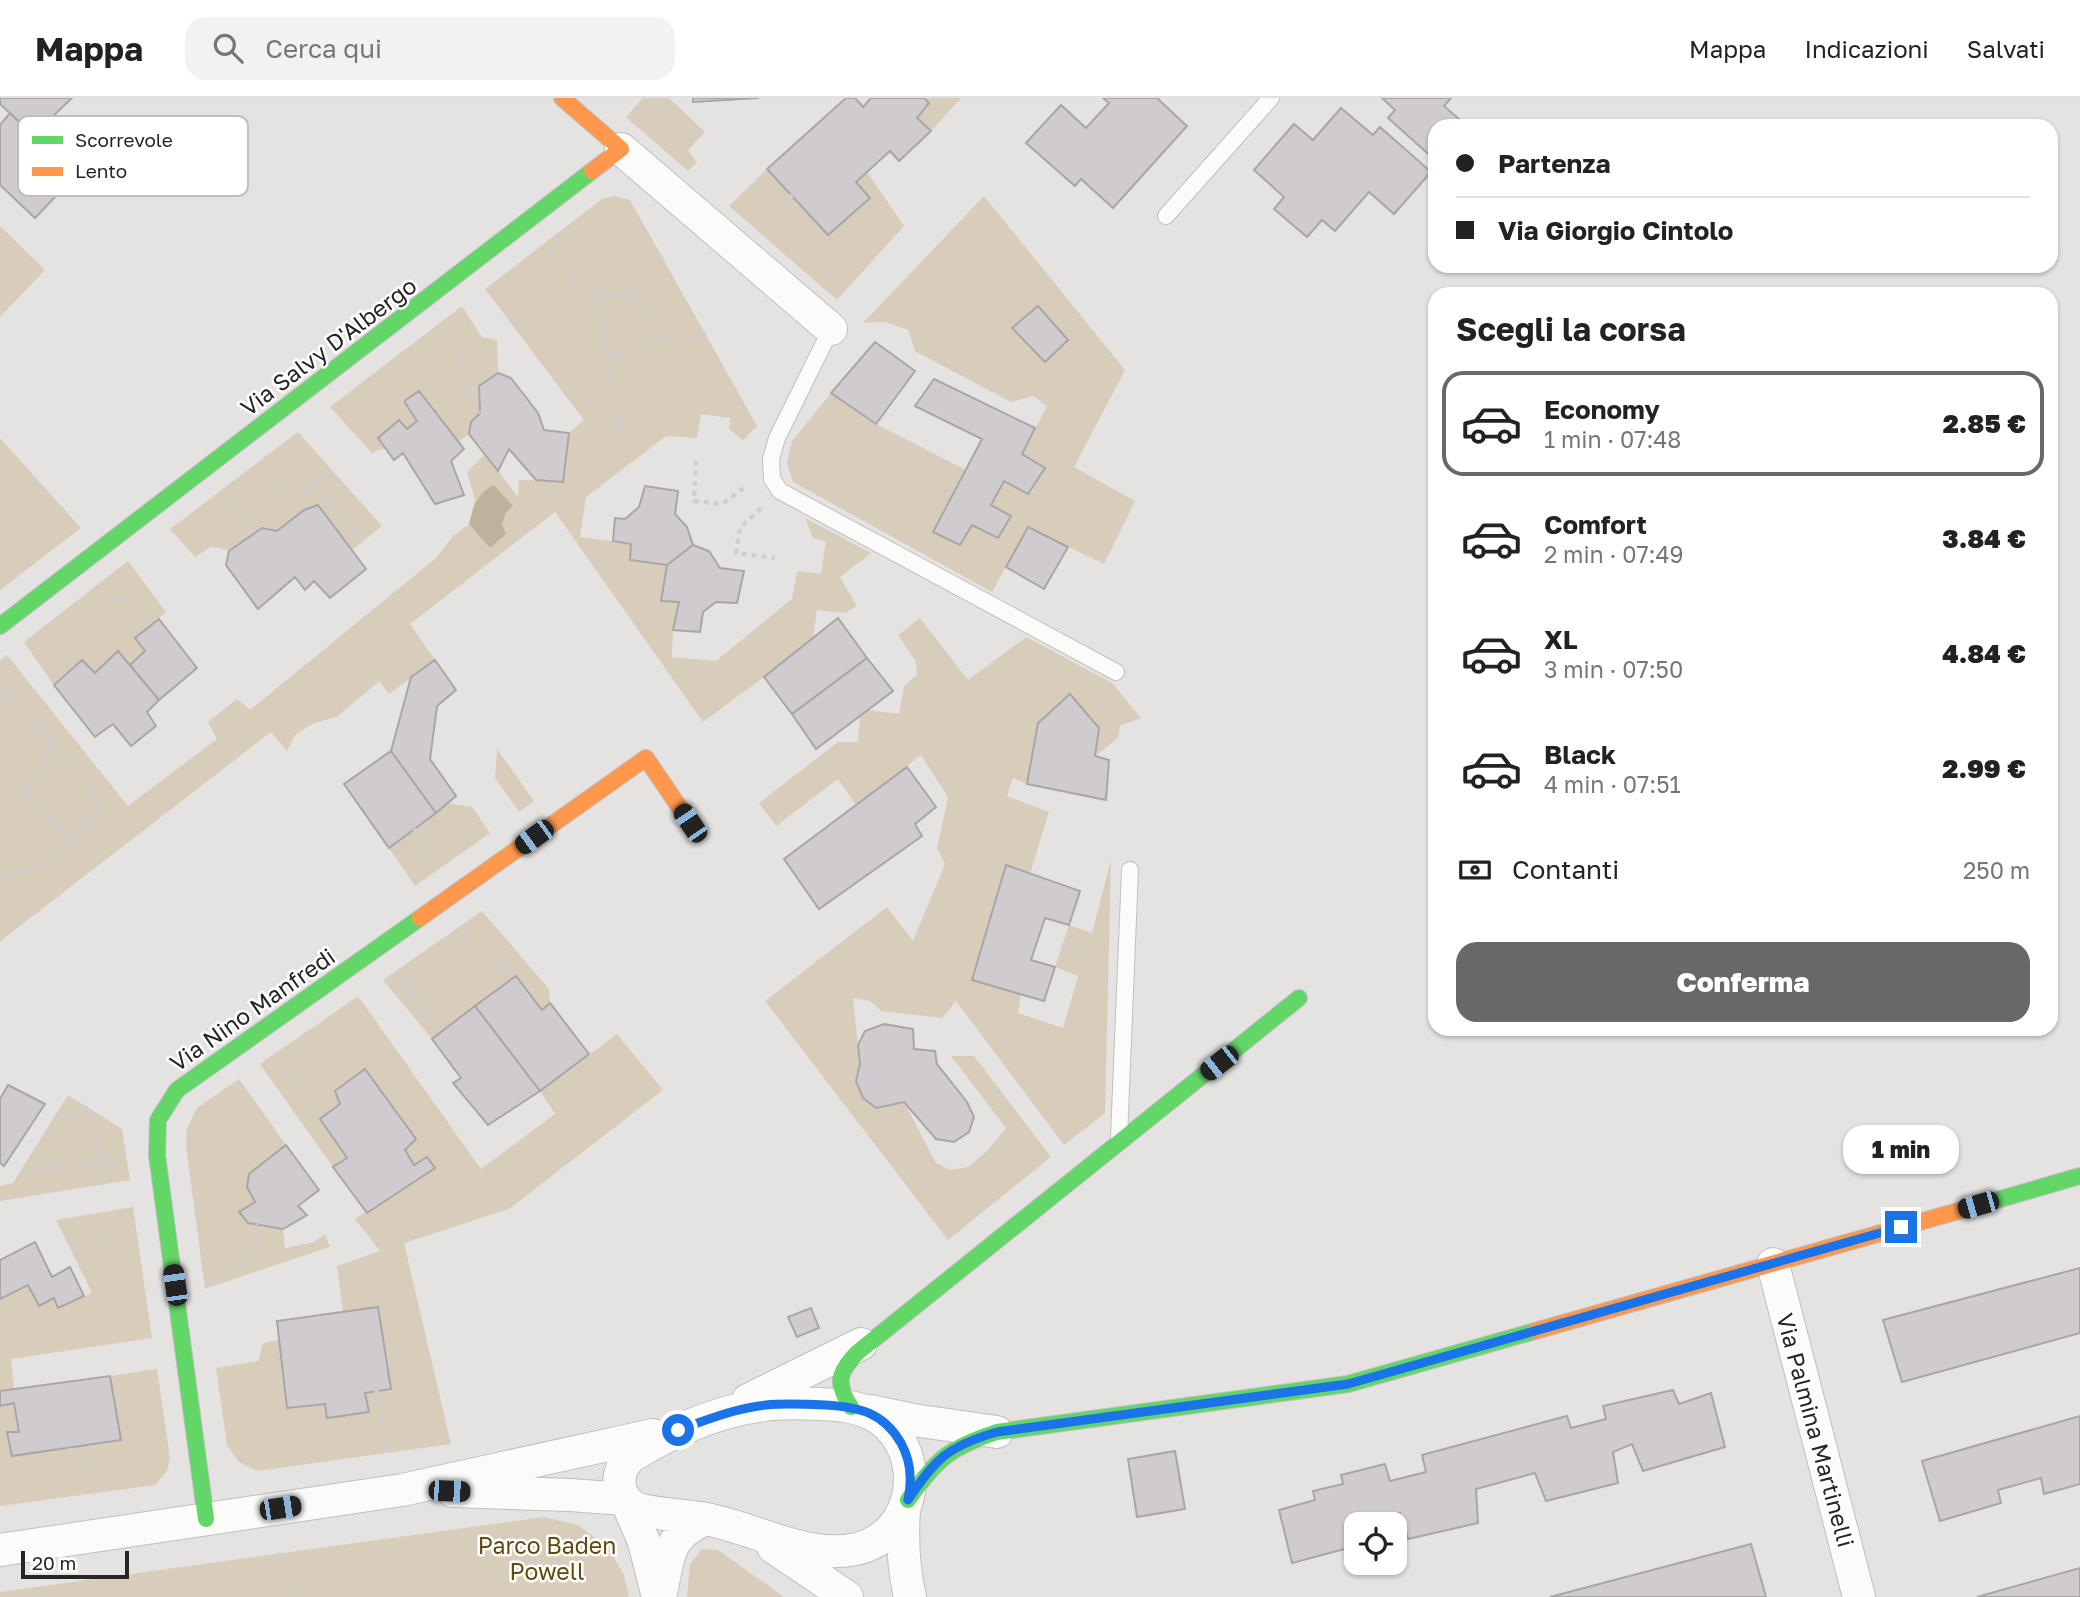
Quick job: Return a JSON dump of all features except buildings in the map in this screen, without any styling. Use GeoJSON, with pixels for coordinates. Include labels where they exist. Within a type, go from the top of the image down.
{"type":"FeatureCollection","features":[{"type":"Feature","properties":{"kind":"street"},"geometry":{"type":"LineString","coordinates":[[562,98],[831,329]]}},
{"type":"Feature","properties":{"kind":"street","name":"Via Salvy D'Albergo"},"geometry":{"type":"LineString","coordinates":[[0,626],[621,149]]}},
{"type":"Feature","properties":{"kind":"street","name":"Via Nino Manfredi"},"geometry":{"type":"LineString","coordinates":[[206,1519],[157,1155],[159,1120],[177,1090],[646,758],[690,823]]}},
{"type":"Feature","properties":{"kind":"street"},"geometry":{"type":"LineString","coordinates":[[910,1597],[902,1541],[911,1470],[905,1450],[895,1432],[879,1418],[856,1408],[842,1394],[839,1383],[843,1366],[875,1336],[1299,998]]}},
{"type":"Feature","properties":{"kind":"street"},"geometry":{"type":"LineString","coordinates":[[402,1490],[559,1494],[626,1501],[644,1511],[706,1519],[818,1551],[858,1549],[877,1540],[892,1527],[924,1476],[946,1453],[967,1441],[997,1432],[1348,1384],[2080,1176]]}},
{"type":"Feature","properties":{"kind":"street","name":"Via Palmina Martinelli"},"geometry":{"type":"LineString","coordinates":[[1773,1264],[1859,1597]]}},
{"type":"Feature","properties":{"kind":"street"},"geometry":{"type":"LineString","coordinates":[[0,1550],[402,1490],[678,1430],[711,1418],[806,1373],[875,1336]]}},
{"type":"Feature","properties":{"kind":"street"},"geometry":{"type":"LineString","coordinates":[[711,1418],[763,1405],[797,1403],[856,1408],[913,1420],[997,1432]]}},
{"type":"Feature","properties":{"kind":"street"},"geometry":{"type":"LineString","coordinates":[[659,1597],[644,1542],[619,1485],[619,1477],[624,1463],[630,1457],[678,1430]]}},
{"type":"Feature","properties":{"kind":"street"},"geometry":{"type":"LineString","coordinates":[[659,1597],[670,1551],[680,1534],[706,1519]]}},
{"type":"Feature","properties":{"kind":"street"},"geometry":{"type":"LineString","coordinates":[[752,1532],[847,1597]]}},
{"type":"Feature","properties":{"kind":"lane"},"geometry":{"type":"LineString","coordinates":[[1166,216],[1271,98]]}},
{"type":"Feature","properties":{"kind":"lane"},"geometry":{"type":"LineString","coordinates":[[831,329],[777,438],[771,459],[772,479],[780,491],[1116,672]]}},
{"type":"Feature","properties":{"kind":"lane"},"geometry":{"type":"LineString","coordinates":[[1118,1143],[1130,870]]}},
{"type":"Feature","properties":{"kind":"path"},"geometry":{"type":"LineString","coordinates":[[755,230],[792,195]]}},
{"type":"Feature","properties":{"kind":"path"},"geometry":{"type":"LineString","coordinates":[[543,244],[565,274],[581,287],[596,294],[626,297],[645,307],[654,338]]}},
{"type":"Feature","properties":{"kind":"path"},"geometry":{"type":"LineString","coordinates":[[626,297],[662,255]]}},
{"type":"Feature","properties":{"kind":"path"},"geometry":{"type":"LineString","coordinates":[[596,294],[621,438]]}},
{"type":"Feature","properties":{"kind":"path"},"geometry":{"type":"LineString","coordinates":[[436,326],[462,360],[465,383],[480,413]]}},
{"type":"Feature","properties":{"kind":"path"},"geometry":{"type":"LineString","coordinates":[[654,338],[671,343],[691,341],[705,332]]}},
{"type":"Feature","properties":{"kind":"path"},"geometry":{"type":"LineString","coordinates":[[607,358],[643,349],[654,338]]}},
{"type":"Feature","properties":{"kind":"path"},"geometry":{"type":"LineString","coordinates":[[361,384],[404,401]]}},
{"type":"Feature","properties":{"kind":"path"},"geometry":{"type":"LineString","coordinates":[[696,461],[694,501],[722,504],[745,487]]}},
{"type":"Feature","properties":{"kind":"path"},"geometry":{"type":"LineString","coordinates":[[260,478],[267,472],[288,502],[332,470]]}},
{"type":"Feature","properties":{"kind":"path"},"geometry":{"type":"LineString","coordinates":[[316,482],[363,542]]}},
{"type":"Feature","properties":{"kind":"path"},"geometry":{"type":"LineString","coordinates":[[250,536],[230,511],[229,502],[252,484]]}},
{"type":"Feature","properties":{"kind":"path"},"geometry":{"type":"LineString","coordinates":[[761,508],[740,528],[736,553],[775,558]]}},
{"type":"Feature","properties":{"kind":"path"},"geometry":{"type":"LineString","coordinates":[[100,596],[125,600],[149,627]]}},
{"type":"Feature","properties":{"kind":"path"},"geometry":{"type":"LineString","coordinates":[[63,623],[61,646],[73,667]]}},
{"type":"Feature","properties":{"kind":"path"},"geometry":{"type":"LineString","coordinates":[[916,662],[944,650]]}},
{"type":"Feature","properties":{"kind":"path"},"geometry":{"type":"LineString","coordinates":[[0,687],[101,799],[93,819],[74,844],[37,868],[0,876]]}},
{"type":"Feature","properties":{"kind":"path"},"geometry":{"type":"LineString","coordinates":[[0,753],[35,726]]}},
{"type":"Feature","properties":{"kind":"path"},"geometry":{"type":"LineString","coordinates":[[26,793],[43,767],[50,744]]}},
{"type":"Feature","properties":{"kind":"path"},"geometry":{"type":"LineString","coordinates":[[0,765],[74,844]]}},
{"type":"Feature","properties":{"kind":"path"},"geometry":{"type":"LineString","coordinates":[[414,829],[430,851],[430,876]]}},
{"type":"Feature","properties":{"kind":"path"},"geometry":{"type":"LineString","coordinates":[[461,924],[471,946],[516,976]]}},
{"type":"Feature","properties":{"kind":"path"},"geometry":{"type":"LineString","coordinates":[[1061,947],[1109,962]]}},
{"type":"Feature","properties":{"kind":"path"},"geometry":{"type":"LineString","coordinates":[[395,971],[441,1032]]}},
{"type":"Feature","properties":{"kind":"path"},"geometry":{"type":"LineString","coordinates":[[275,1054],[320,1119]]}},
{"type":"Feature","properties":{"kind":"path"},"geometry":{"type":"LineString","coordinates":[[55,1117],[75,1115],[88,1107],[97,1128],[103,1185]]}},
{"type":"Feature","properties":{"kind":"path"},"geometry":{"type":"LineString","coordinates":[[33,1151],[63,1167]]}},
{"type":"Feature","properties":{"kind":"path"},"geometry":{"type":"LineString","coordinates":[[22,1170],[127,1160]]}},
{"type":"Feature","properties":{"kind":"path"},"geometry":{"type":"LineString","coordinates":[[71,1249],[135,1219]]}},
{"type":"Feature","properties":{"kind":"path"},"geometry":{"type":"LineString","coordinates":[[205,1289],[243,1264],[254,1250],[257,1224]]}},
{"type":"Feature","properties":{"kind":"path"},"geometry":{"type":"LineString","coordinates":[[376,1391],[385,1453]]}},
{"type":"Feature","properties":{"kind":"path"},"geometry":{"type":"LineString","coordinates":[[70,1448],[74,1461],[92,1466],[104,1475],[103,1492]]}},
{"type":"Feature","properties":{"kind":"path"},"geometry":{"type":"LineString","coordinates":[[278,1553],[298,1597]]}},
{"type":"Feature","properties":{"kind":"green space"},"geometry":{"type":"Polygon","coordinates":[[[643,98],[669,98],[705,132],[688,150],[697,162],[688,171],[626,117],[643,98]]]}},
{"type":"Feature","properties":{"kind":"green space"},"geometry":{"type":"Polygon","coordinates":[[[924,98],[961,98],[931,131],[917,118],[929,103],[924,98]]]}},
{"type":"Feature","properties":{"kind":"green space"},"geometry":{"type":"Polygon","coordinates":[[[767,169],[828,235],[856,182],[867,172],[904,226],[837,300],[729,206],[767,169]]]}},
{"type":"Feature","properties":{"kind":"green space"},"geometry":{"type":"Polygon","coordinates":[[[613,196],[630,200],[757,426],[743,440],[729,429],[730,418],[701,414],[697,438],[666,436],[586,497],[580,537],[631,544],[630,560],[667,565],[679,602],[673,630],[672,657],[716,661],[792,599],[797,571],[821,574],[826,541],[813,538],[805,518],[871,553],[840,577],[857,606],[845,613],[817,610],[813,638],[703,722],[555,512],[410,624],[435,660],[389,694],[379,681],[338,716],[312,724],[295,735],[287,751],[271,732],[0,943],[0,660],[7,655],[128,806],[217,739],[208,722],[237,699],[250,710],[436,558],[452,537],[469,524],[475,500],[467,472],[485,454],[518,497],[519,480],[563,481],[569,433],[584,420],[485,289],[602,199],[613,196]]]}},
{"type":"Feature","properties":{"kind":"green space"},"geometry":{"type":"Polygon","coordinates":[[[984,196],[1125,370],[1074,467],[1135,501],[1104,564],[1028,527],[992,592],[793,482],[787,463],[792,441],[831,393],[876,424],[966,470],[933,532],[960,545],[972,525],[998,538],[1011,516],[991,505],[1004,481],[1028,493],[1044,468],[1022,454],[1047,406],[1033,396],[1011,402],[915,351],[908,330],[885,322],[863,323],[984,196]]]}},
{"type":"Feature","properties":{"kind":"green space"},"geometry":{"type":"Polygon","coordinates":[[[0,226],[45,270],[0,317],[0,226]]]}},
{"type":"Feature","properties":{"kind":"green space"},"geometry":{"type":"Polygon","coordinates":[[[462,306],[482,337],[497,340],[498,373],[479,386],[480,413],[471,422],[469,434],[458,442],[419,391],[404,401],[417,421],[385,448],[372,453],[330,407],[462,306]]]}},
{"type":"Feature","properties":{"kind":"green space"},"geometry":{"type":"Polygon","coordinates":[[[298,432],[382,526],[352,550],[318,505],[304,510],[277,531],[262,528],[229,551],[212,546],[195,557],[170,529],[298,432]]]}},
{"type":"Feature","properties":{"kind":"green space"},"geometry":{"type":"Polygon","coordinates":[[[0,438],[81,528],[0,590],[0,438]]]}},
{"type":"Feature","properties":{"kind":"green space"},"geometry":{"type":"Polygon","coordinates":[[[128,561],[166,612],[136,637],[145,651],[130,665],[118,651],[95,673],[82,660],[54,685],[24,642],[128,561]]]}},
{"type":"Feature","properties":{"kind":"green space"},"geometry":{"type":"Polygon","coordinates":[[[920,618],[968,680],[1026,637],[1112,683],[1141,718],[1120,726],[1118,738],[1095,756],[1099,728],[1070,695],[1038,723],[1027,784],[1013,778],[1007,796],[1049,812],[1030,874],[1005,866],[972,980],[1021,995],[1018,1013],[1063,1028],[1078,976],[1055,967],[1069,925],[1092,933],[1111,860],[1105,1113],[1064,1145],[956,1001],[942,1018],[881,1011],[870,1001],[853,998],[860,1064],[856,1081],[863,1098],[876,1107],[904,1102],[936,1163],[951,1170],[968,1167],[988,1150],[1006,1128],[951,1056],[974,1056],[1051,1157],[948,1240],[765,1001],[887,907],[913,941],[945,864],[937,848],[948,797],[921,755],[856,805],[838,779],[776,826],[759,803],[838,742],[858,742],[860,716],[868,710],[899,714],[904,686],[917,675],[916,662],[898,635],[920,618]]]}},
{"type":"Feature","properties":{"kind":"green space"},"geometry":{"type":"Polygon","coordinates":[[[497,749],[534,801],[519,812],[495,778],[497,749]]]}},
{"type":"Feature","properties":{"kind":"green space"},"geometry":{"type":"Polygon","coordinates":[[[448,803],[472,807],[490,833],[415,886],[389,848],[448,803]]]}},
{"type":"Feature","properties":{"kind":"green space"},"geometry":{"type":"Polygon","coordinates":[[[482,911],[549,989],[550,1003],[542,1010],[516,976],[432,1039],[383,980],[482,911]]]}},
{"type":"Feature","properties":{"kind":"green space"},"geometry":{"type":"Polygon","coordinates":[[[358,996],[481,1169],[555,1114],[540,1091],[617,1034],[663,1090],[509,1209],[404,1243],[451,1444],[257,1471],[239,1462],[227,1445],[216,1368],[258,1361],[263,1343],[279,1340],[287,1407],[325,1404],[328,1418],[369,1411],[365,1393],[391,1388],[378,1307],[343,1312],[337,1266],[380,1251],[355,1219],[435,1167],[426,1158],[414,1165],[365,1070],[335,1090],[340,1104],[320,1119],[347,1158],[333,1167],[260,1064],[358,996]]]}},
{"type":"Feature","properties":{"kind":"green space"},"geometry":{"type":"Polygon","coordinates":[[[239,1079],[286,1145],[249,1174],[247,1187],[255,1202],[240,1212],[283,1229],[285,1248],[314,1242],[325,1234],[330,1247],[205,1289],[186,1146],[187,1129],[197,1108],[239,1079]]]}},
{"type":"Feature","properties":{"kind":"green space"},"geometry":{"type":"Polygon","coordinates":[[[68,1095],[122,1129],[130,1180],[0,1201],[0,1186],[13,1183],[68,1095]]]}},
{"type":"Feature","properties":{"kind":"green space"},"geometry":{"type":"Polygon","coordinates":[[[133,1207],[152,1338],[11,1359],[14,1389],[0,1391],[0,1299],[28,1285],[39,1306],[54,1298],[59,1308],[92,1293],[56,1220],[133,1207]]]}},
{"type":"Feature","properties":{"kind":"green space"},"geometry":{"type":"Polygon","coordinates":[[[157,1369],[170,1458],[167,1471],[155,1485],[0,1506],[0,1406],[14,1403],[19,1432],[7,1432],[13,1456],[120,1440],[110,1376],[157,1369]]]}},
{"type":"Feature","properties":{"kind":"green space","name":"Parco Baden Powell"},"geometry":{"type":"Polygon","coordinates":[[[544,1517],[578,1525],[608,1547],[624,1575],[629,1597],[0,1597],[0,1592],[544,1517]]]}},
{"type":"Feature","properties":{"kind":"green space"},"geometry":{"type":"Polygon","coordinates":[[[702,1549],[718,1550],[784,1597],[687,1597],[690,1564],[702,1549]]]}},
{"type":"Feature","properties":{"kind":"shaded area"},"geometry":{"type":"Polygon","coordinates":[[[494,485],[513,506],[506,512],[502,524],[506,534],[490,548],[469,524],[479,496],[494,485]]]}},
{"type":"Feature","properties":{"kind":"traffic: fast"},"geometry":{"type":"LineString","coordinates":[[0,626],[592,171]]}},
{"type":"Feature","properties":{"kind":"traffic: fast"},"geometry":{"type":"LineString","coordinates":[[206,1519],[157,1155],[158,1120],[177,1090],[420,918]]}},
{"type":"Feature","properties":{"kind":"traffic: fast"},"geometry":{"type":"LineString","coordinates":[[851,1407],[843,1391],[841,1378],[846,1366],[858,1352],[1299,998]]}},
{"type":"Feature","properties":{"kind":"traffic: fast"},"geometry":{"type":"LineString","coordinates":[[1969,1208],[2080,1176]]}},
{"type":"Feature","properties":{"kind":"traffic: fast"},"geometry":{"type":"LineString","coordinates":[[908,1500],[945,1457],[967,1443],[997,1432],[1348,1384],[1535,1331]]}},
{"type":"Feature","properties":{"kind":"traffic: slow"},"geometry":{"type":"LineString","coordinates":[[562,98],[621,149],[592,171]]}},
{"type":"Feature","properties":{"kind":"traffic: slow"},"geometry":{"type":"LineString","coordinates":[[420,918],[646,758],[690,823]]}},
{"type":"Feature","properties":{"kind":"traffic: slow"},"geometry":{"type":"LineString","coordinates":[[1535,1331],[1969,1208]]}},
{"type":"Feature","properties":{"kind":"route"},"geometry":{"type":"LineString","coordinates":[[678,1430],[711,1418],[763,1405],[797,1403],[861,1409],[879,1418],[895,1432],[905,1450],[911,1470],[908,1500],[924,1476],[946,1453],[967,1441],[997,1432],[1348,1384],[1901,1227]]}}]}
